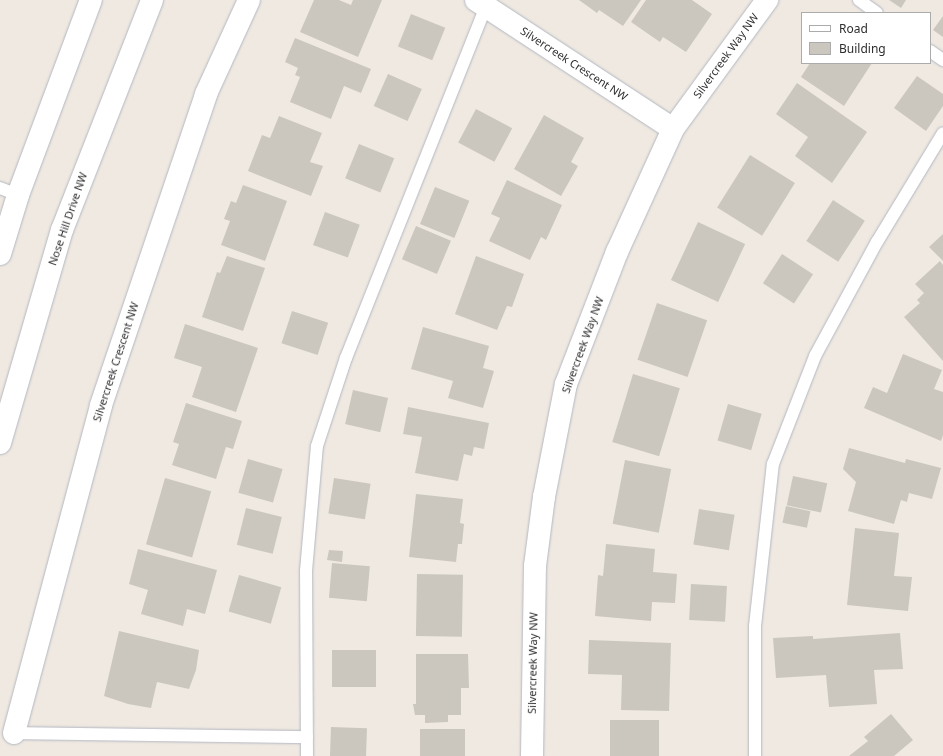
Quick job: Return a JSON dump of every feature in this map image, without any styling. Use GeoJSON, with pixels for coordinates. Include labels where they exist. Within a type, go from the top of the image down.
{"type":"FeatureCollection","features":[{"type":"Feature","properties":{"kind":"street"},"geometry":{"type":"LineString","coordinates":[[0,254],[9,191],[90,0]]}},
{"type":"Feature","properties":{"kind":"street","name":"Nose Hill Drive NW"},"geometry":{"type":"LineString","coordinates":[[0,443],[62,230],[152,0]]}},
{"type":"Feature","properties":{"kind":"street","name":"Silvercreek Crescent NW"},"geometry":{"type":"LineString","coordinates":[[14,734],[101,405],[206,94],[250,0]]}},
{"type":"Feature","properties":{"kind":"street","name":"Silvercreek Way NW"},"geometry":{"type":"LineString","coordinates":[[532,756],[535,566],[544,497],[566,384],[617,252],[673,129],[766,0]]}},
{"type":"Feature","properties":{"kind":"street","name":"Silvercreek Crescent NW"},"geometry":{"type":"LineString","coordinates":[[481,3],[673,129]]}},
{"type":"Feature","properties":{"kind":"lane"},"geometry":{"type":"LineString","coordinates":[[859,0],[876,12]]}},
{"type":"Feature","properties":{"kind":"lane"},"geometry":{"type":"LineString","coordinates":[[307,756],[306,571],[317,446],[346,358],[481,3]]}},
{"type":"Feature","properties":{"kind":"lane"},"geometry":{"type":"LineString","coordinates":[[931,52],[943,60]]}},
{"type":"Feature","properties":{"kind":"lane"},"geometry":{"type":"LineString","coordinates":[[755,756],[755,626],[773,464],[815,356],[877,242],[943,133]]}},
{"type":"Feature","properties":{"kind":"lane"},"geometry":{"type":"LineString","coordinates":[[14,734],[307,736]]}},
{"type":"Feature","properties":{"kind":"building"},"geometry":{"type":"Polygon","coordinates":[[[314,0],[339,0],[351,5],[353,0],[382,0],[358,57],[300,32],[314,0]]]}},
{"type":"Feature","properties":{"kind":"building"},"geometry":{"type":"Polygon","coordinates":[[[579,0],[641,0],[623,26],[599,10],[597,13],[579,0]]]}},
{"type":"Feature","properties":{"kind":"building"},"geometry":{"type":"Polygon","coordinates":[[[646,0],[692,0],[712,14],[686,52],[663,37],[660,42],[631,22],[646,0]]]}},
{"type":"Feature","properties":{"kind":"building"},"geometry":{"type":"Polygon","coordinates":[[[889,0],[906,0],[901,8],[889,0]]]}},
{"type":"Feature","properties":{"kind":"building"},"geometry":{"type":"Polygon","coordinates":[[[411,14],[445,28],[432,60],[398,46],[411,14]]]}},
{"type":"Feature","properties":{"kind":"building"},"geometry":{"type":"Polygon","coordinates":[[[943,16],[943,37],[933,30],[943,16]]]}},
{"type":"Feature","properties":{"kind":"building"},"geometry":{"type":"Polygon","coordinates":[[[295,38],[371,69],[361,93],[344,86],[331,119],[290,102],[300,77],[295,75],[298,68],[285,62],[295,38]]]}},
{"type":"Feature","properties":{"kind":"building"},"geometry":{"type":"Polygon","coordinates":[[[809,64],[871,64],[844,106],[801,77],[809,64]]]}},
{"type":"Feature","properties":{"kind":"building"},"geometry":{"type":"Polygon","coordinates":[[[388,74],[422,89],[408,121],[374,106],[388,74]]]}},
{"type":"Feature","properties":{"kind":"building"},"geometry":{"type":"Polygon","coordinates":[[[917,76],[943,94],[943,106],[926,131],[894,108],[917,76]]]}},
{"type":"Feature","properties":{"kind":"building"},"geometry":{"type":"Polygon","coordinates":[[[797,83],[867,132],[832,183],[795,156],[808,137],[776,114],[797,83]]]}},
{"type":"Feature","properties":{"kind":"building"},"geometry":{"type":"Polygon","coordinates":[[[476,109],[512,128],[494,162],[458,143],[476,109]]]}},
{"type":"Feature","properties":{"kind":"building"},"geometry":{"type":"Polygon","coordinates":[[[544,115],[584,138],[571,162],[578,166],[561,196],[514,169],[544,115]]]}},
{"type":"Feature","properties":{"kind":"building"},"geometry":{"type":"Polygon","coordinates":[[[279,116],[322,133],[310,162],[323,166],[311,196],[248,171],[262,135],[270,138],[279,116]]]}},
{"type":"Feature","properties":{"kind":"building"},"geometry":{"type":"Polygon","coordinates":[[[359,144],[394,158],[380,193],[345,178],[359,144]]]}},
{"type":"Feature","properties":{"kind":"building"},"geometry":{"type":"Polygon","coordinates":[[[750,155],[795,183],[762,236],[717,208],[750,155]]]}},
{"type":"Feature","properties":{"kind":"building"},"geometry":{"type":"Polygon","coordinates":[[[507,180],[562,205],[546,240],[541,237],[530,260],[489,241],[500,218],[491,214],[507,180]]]}},
{"type":"Feature","properties":{"kind":"building"},"geometry":{"type":"Polygon","coordinates":[[[243,185],[287,201],[265,261],[221,245],[230,221],[224,219],[231,201],[236,203],[243,185]]]}},
{"type":"Feature","properties":{"kind":"building"},"geometry":{"type":"Polygon","coordinates":[[[435,187],[469,201],[454,238],[420,224],[435,187]]]}},
{"type":"Feature","properties":{"kind":"building"},"geometry":{"type":"Polygon","coordinates":[[[833,200],[865,221],[838,262],[806,241],[833,200]]]}},
{"type":"Feature","properties":{"kind":"building"},"geometry":{"type":"Polygon","coordinates":[[[325,212],[360,225],[348,258],[313,245],[325,212]]]}},
{"type":"Feature","properties":{"kind":"building"},"geometry":{"type":"Polygon","coordinates":[[[698,222],[745,244],[718,302],[671,280],[698,222]]]}},
{"type":"Feature","properties":{"kind":"building"},"geometry":{"type":"Polygon","coordinates":[[[416,226],[451,241],[437,274],[402,259],[416,226]]]}},
{"type":"Feature","properties":{"kind":"building"},"geometry":{"type":"Polygon","coordinates":[[[943,234],[943,261],[929,247],[943,234]]]}},
{"type":"Feature","properties":{"kind":"building"},"geometry":{"type":"Polygon","coordinates":[[[782,254],[813,274],[794,304],[763,283],[782,254]]]}},
{"type":"Feature","properties":{"kind":"building"},"geometry":{"type":"Polygon","coordinates":[[[227,256],[265,268],[243,331],[202,317],[217,272],[220,273],[227,256]]]}},
{"type":"Feature","properties":{"kind":"building"},"geometry":{"type":"Polygon","coordinates":[[[476,256],[524,274],[512,307],[507,306],[497,330],[455,314],[476,256]]]}},
{"type":"Feature","properties":{"kind":"building"},"geometry":{"type":"Polygon","coordinates":[[[940,261],[943,265],[943,361],[904,317],[920,303],[917,300],[924,293],[915,284],[940,261]]]}},
{"type":"Feature","properties":{"kind":"building"},"geometry":{"type":"Polygon","coordinates":[[[657,303],[707,320],[688,377],[637,360],[657,303]]]}},
{"type":"Feature","properties":{"kind":"building"},"geometry":{"type":"Polygon","coordinates":[[[292,311],[328,323],[318,355],[281,343],[292,311]]]}},
{"type":"Feature","properties":{"kind":"building"},"geometry":{"type":"Polygon","coordinates":[[[185,324],[258,348],[236,412],[192,397],[202,367],[174,358],[185,324]]]}},
{"type":"Feature","properties":{"kind":"building"},"geometry":{"type":"Polygon","coordinates":[[[423,327],[489,346],[483,368],[494,371],[483,408],[448,398],[453,381],[411,369],[423,327]]]}},
{"type":"Feature","properties":{"kind":"building"},"geometry":{"type":"Polygon","coordinates":[[[903,354],[942,370],[934,389],[943,392],[943,435],[941,441],[864,408],[873,387],[887,393],[903,354]]]}},
{"type":"Feature","properties":{"kind":"building"},"geometry":{"type":"Polygon","coordinates":[[[633,374],[680,388],[659,456],[612,442],[633,374]]]}},
{"type":"Feature","properties":{"kind":"building"},"geometry":{"type":"Polygon","coordinates":[[[353,390],[388,398],[380,432],[345,424],[353,390]]]}},
{"type":"Feature","properties":{"kind":"building"},"geometry":{"type":"Polygon","coordinates":[[[186,403],[242,421],[233,449],[226,447],[216,479],[172,465],[179,444],[173,442],[186,403]]]}},
{"type":"Feature","properties":{"kind":"building"},"geometry":{"type":"Polygon","coordinates":[[[728,404],[762,414],[751,450],[718,441],[728,404]]]}},
{"type":"Feature","properties":{"kind":"building"},"geometry":{"type":"Polygon","coordinates":[[[408,407],[489,423],[484,449],[474,447],[472,456],[464,454],[458,481],[415,473],[422,437],[403,434],[408,407]]]}},
{"type":"Feature","properties":{"kind":"building"},"geometry":{"type":"Polygon","coordinates":[[[849,448],[905,463],[906,459],[941,468],[932,499],[909,493],[907,502],[901,500],[894,524],[848,511],[856,482],[843,469],[849,448]]]}},
{"type":"Feature","properties":{"kind":"building"},"geometry":{"type":"Polygon","coordinates":[[[248,459],[283,469],[273,503],[238,493],[248,459]]]}},
{"type":"Feature","properties":{"kind":"building"},"geometry":{"type":"Polygon","coordinates":[[[625,460],[671,469],[659,533],[613,524],[625,460]]]}},
{"type":"Feature","properties":{"kind":"building"},"geometry":{"type":"Polygon","coordinates":[[[793,476],[827,483],[821,513],[787,505],[793,476]]]}},
{"type":"Feature","properties":{"kind":"building"},"geometry":{"type":"Polygon","coordinates":[[[165,478],[211,491],[192,558],[146,544],[165,478]]]}},
{"type":"Feature","properties":{"kind":"building"},"geometry":{"type":"Polygon","coordinates":[[[334,478],[371,484],[365,519],[328,514],[334,478]]]}},
{"type":"Feature","properties":{"kind":"building"},"geometry":{"type":"Polygon","coordinates":[[[416,494],[463,499],[460,523],[464,524],[462,544],[458,544],[456,562],[409,557],[416,494]]]}},
{"type":"Feature","properties":{"kind":"building"},"geometry":{"type":"Polygon","coordinates":[[[786,506],[810,511],[807,528],[782,523],[786,506]]]}},
{"type":"Feature","properties":{"kind":"building"},"geometry":{"type":"Polygon","coordinates":[[[246,508],[282,517],[273,554],[237,545],[246,508]]]}},
{"type":"Feature","properties":{"kind":"building"},"geometry":{"type":"Polygon","coordinates":[[[699,509],[735,515],[729,550],[693,545],[699,509]]]}},
{"type":"Feature","properties":{"kind":"building"},"geometry":{"type":"Polygon","coordinates":[[[855,528],[899,533],[894,576],[912,577],[908,611],[847,605],[855,528]]]}},
{"type":"Feature","properties":{"kind":"building"},"geometry":{"type":"Polygon","coordinates":[[[606,544],[655,549],[653,572],[677,574],[675,603],[652,602],[651,621],[595,616],[598,575],[603,576],[606,544]]]}},
{"type":"Feature","properties":{"kind":"building"},"geometry":{"type":"Polygon","coordinates":[[[138,549],[217,570],[205,614],[187,609],[183,626],[141,614],[148,590],[129,584],[138,549]]]}},
{"type":"Feature","properties":{"kind":"building"},"geometry":{"type":"Polygon","coordinates":[[[329,550],[343,551],[342,562],[327,560],[329,550]]]}},
{"type":"Feature","properties":{"kind":"building"},"geometry":{"type":"Polygon","coordinates":[[[332,563],[370,566],[367,601],[329,598],[332,563]]]}},
{"type":"Feature","properties":{"kind":"building"},"geometry":{"type":"Polygon","coordinates":[[[417,574],[463,575],[462,637],[416,636],[417,574]]]}},
{"type":"Feature","properties":{"kind":"building"},"geometry":{"type":"Polygon","coordinates":[[[239,575],[281,587],[271,624],[229,612],[239,575]]]}},
{"type":"Feature","properties":{"kind":"building"},"geometry":{"type":"Polygon","coordinates":[[[691,584],[727,586],[725,622],[689,620],[691,584]]]}},
{"type":"Feature","properties":{"kind":"building"},"geometry":{"type":"Polygon","coordinates":[[[119,631],[199,650],[196,670],[189,689],[157,682],[151,708],[128,704],[104,696],[119,631]]]}},
{"type":"Feature","properties":{"kind":"building"},"geometry":{"type":"Polygon","coordinates":[[[900,633],[903,669],[874,670],[877,704],[829,707],[826,675],[776,678],[773,638],[813,636],[813,639],[900,633]]]}},
{"type":"Feature","properties":{"kind":"building"},"geometry":{"type":"Polygon","coordinates":[[[589,640],[671,643],[669,711],[621,710],[622,675],[588,674],[589,640]]]}},
{"type":"Feature","properties":{"kind":"building"},"geometry":{"type":"Polygon","coordinates":[[[332,650],[376,650],[376,687],[332,687],[332,650]]]}},
{"type":"Feature","properties":{"kind":"building"},"geometry":{"type":"Polygon","coordinates":[[[416,654],[468,654],[469,688],[461,688],[461,715],[448,715],[448,722],[425,723],[425,715],[415,715],[413,704],[416,704],[416,654]]]}},
{"type":"Feature","properties":{"kind":"building"},"geometry":{"type":"Polygon","coordinates":[[[891,714],[913,740],[894,756],[849,756],[868,741],[864,737],[891,714]]]}},
{"type":"Feature","properties":{"kind":"building"},"geometry":{"type":"Polygon","coordinates":[[[610,720],[659,720],[659,756],[610,756],[610,720]]]}},
{"type":"Feature","properties":{"kind":"building"},"geometry":{"type":"Polygon","coordinates":[[[331,727],[367,728],[366,756],[330,756],[331,727]]]}},
{"type":"Feature","properties":{"kind":"building"},"geometry":{"type":"Polygon","coordinates":[[[420,729],[465,729],[465,756],[420,756],[420,729]]]}}]}
